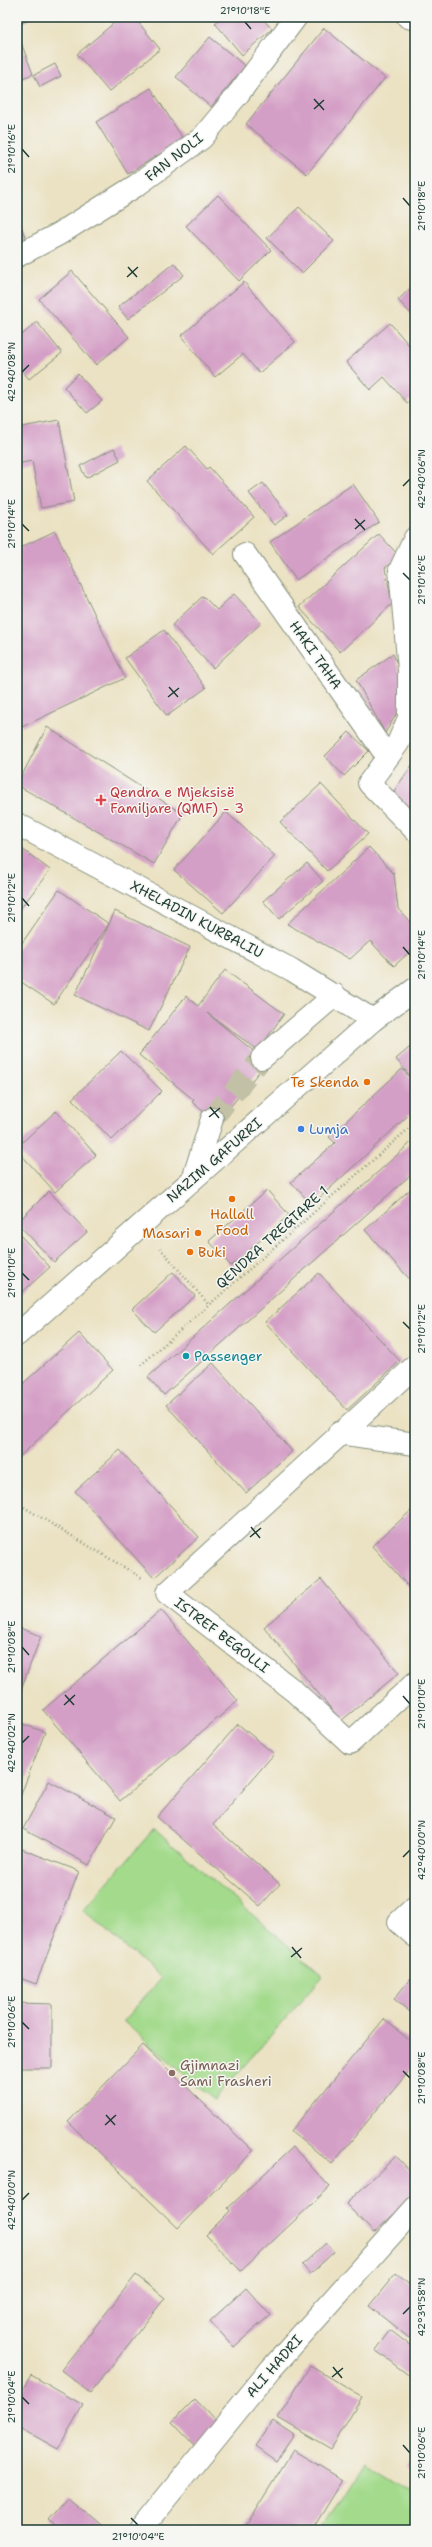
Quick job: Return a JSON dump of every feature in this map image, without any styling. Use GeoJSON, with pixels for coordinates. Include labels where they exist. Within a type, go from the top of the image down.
{"type":"FeatureCollection","features":[{"type":"Feature","properties":{"kind":"street","name":"FAN NOLI"},"geometry":{"type":"LineString","coordinates":[[17,256],[59,234],[137,185],[202,138],[240,93],[296,17]]}},
{"type":"Feature","properties":{"kind":"street"},"geometry":{"type":"LineString","coordinates":[[408,17],[415,18]]}},
{"type":"Feature","properties":{"kind":"street"},"geometry":{"type":"LineString","coordinates":[[415,538],[400,570],[409,670],[409,718],[398,743],[387,756],[369,783],[415,830]]}},
{"type":"Feature","properties":{"kind":"street","name":"HAKI TAHA"},"geometry":{"type":"LineString","coordinates":[[245,554],[387,756]]}},
{"type":"Feature","properties":{"kind":"street","name":"XHELADIN KURBALIU"},"geometry":{"type":"LineString","coordinates":[[17,824],[292,970],[335,995],[373,1020]]}},
{"type":"Feature","properties":{"kind":"street","name":"NAZIM GAFURRI"},"geometry":{"type":"LineString","coordinates":[[17,1335],[373,1020],[415,989]]}},
{"type":"Feature","properties":{"kind":"street"},"geometry":{"type":"LineString","coordinates":[[262,1058],[335,995]]}},
{"type":"Feature","properties":{"kind":"street"},"geometry":{"type":"LineString","coordinates":[[194,1177],[206,1146],[212,1119]]}},
{"type":"Feature","properties":{"kind":"street","name":"ISTREF BEGOLLI"},"geometry":{"type":"LineString","coordinates":[[415,1366],[339,1433],[167,1593],[294,1691],[350,1743],[415,1683]]}},
{"type":"Feature","properties":{"kind":"street"},"geometry":{"type":"LineString","coordinates":[[339,1433],[415,1444]]}},
{"type":"Feature","properties":{"kind":"street"},"geometry":{"type":"LineString","coordinates":[[415,1907],[399,1922],[415,1936]]}},
{"type":"Feature","properties":{"kind":"street","name":"ALI HADRI"},"geometry":{"type":"LineString","coordinates":[[140,2530],[271,2369],[415,2208]]}},
{"type":"Feature","properties":{"kind":"path","name":"QENDRA TREGTARE 1"},"geometry":{"type":"LineString","coordinates":[[141,1365],[415,1123]]}},
{"type":"Feature","properties":{"kind":"path"},"geometry":{"type":"LineString","coordinates":[[140,1225],[209,1305]]}},
{"type":"Feature","properties":{"kind":"path"},"geometry":{"type":"LineString","coordinates":[[17,1503],[167,1593]]}},
{"type":"Feature","properties":{"kind":"green space"},"geometry":{"type":"Polygon","coordinates":[[[154,1829],[323,1976],[214,2100],[123,2021],[161,1978],[83,1910],[154,1829]]]}},
{"type":"Feature","properties":{"kind":"green space"},"geometry":{"type":"Polygon","coordinates":[[[365,2461],[415,2492],[415,2530],[322,2529],[365,2461]]]}},
{"type":"Feature","properties":{"kind":"building"},"geometry":{"type":"Polygon","coordinates":[[[17,17],[35,17],[17,25],[17,17]]]}},
{"type":"Feature","properties":{"kind":"building"},"geometry":{"type":"Polygon","coordinates":[[[121,17],[134,17],[160,49],[109,92],[77,54],[121,17]]]}},
{"type":"Feature","properties":{"kind":"building"},"geometry":{"type":"Polygon","coordinates":[[[222,17],[261,17],[272,29],[242,55],[215,23],[222,17]]]}},
{"type":"Feature","properties":{"kind":"building"},"geometry":{"type":"Polygon","coordinates":[[[324,28],[385,78],[307,174],[246,124],[324,28]]]}},
{"type":"Feature","properties":{"kind":"building"},"geometry":{"type":"Polygon","coordinates":[[[210,37],[245,66],[211,107],[176,77],[210,37]]]}},
{"type":"Feature","properties":{"kind":"building"},"geometry":{"type":"Polygon","coordinates":[[[20,40],[33,74],[17,80],[17,41],[20,40]]]}},
{"type":"Feature","properties":{"kind":"building"},"geometry":{"type":"Polygon","coordinates":[[[55,64],[61,76],[40,87],[34,75],[55,64]]]}},
{"type":"Feature","properties":{"kind":"building"},"geometry":{"type":"Polygon","coordinates":[[[151,88],[183,139],[128,174],[96,122],[151,88]]]}},
{"type":"Feature","properties":{"kind":"building"},"geometry":{"type":"Polygon","coordinates":[[[218,195],[271,250],[239,281],[186,226],[218,195]]]}},
{"type":"Feature","properties":{"kind":"building"},"geometry":{"type":"Polygon","coordinates":[[[299,207],[334,241],[302,273],[267,238],[299,207]]]}},
{"type":"Feature","properties":{"kind":"building"},"geometry":{"type":"Polygon","coordinates":[[[17,216],[26,239],[17,243],[17,216]]]}},
{"type":"Feature","properties":{"kind":"building"},"geometry":{"type":"Polygon","coordinates":[[[174,263],[184,275],[128,319],[118,307],[174,263]]]}},
{"type":"Feature","properties":{"kind":"building"},"geometry":{"type":"Polygon","coordinates":[[[72,271],[129,337],[96,365],[39,299],[72,271]]]}},
{"type":"Feature","properties":{"kind":"building"},"geometry":{"type":"Polygon","coordinates":[[[244,282],[295,342],[259,373],[243,354],[215,377],[181,336],[244,282]]]}},
{"type":"Feature","properties":{"kind":"building"},"geometry":{"type":"Polygon","coordinates":[[[415,284],[415,318],[398,300],[415,284]]]}},
{"type":"Feature","properties":{"kind":"building"},"geometry":{"type":"Polygon","coordinates":[[[37,322],[62,353],[29,379],[17,365],[17,339],[37,322]]]}},
{"type":"Feature","properties":{"kind":"building"},"geometry":{"type":"Polygon","coordinates":[[[390,323],[415,352],[415,396],[407,403],[384,377],[370,390],[346,362],[390,323]]]}},
{"type":"Feature","properties":{"kind":"building"},"geometry":{"type":"Polygon","coordinates":[[[78,374],[102,401],[87,413],[64,387],[78,374]]]}},
{"type":"Feature","properties":{"kind":"building"},"geometry":{"type":"Polygon","coordinates":[[[59,420],[74,502],[41,508],[32,461],[17,464],[17,428],[59,420]]]}},
{"type":"Feature","properties":{"kind":"building"},"geometry":{"type":"Polygon","coordinates":[[[186,446],[207,469],[209,467],[254,517],[213,554],[147,481],[186,446]]]}},
{"type":"Feature","properties":{"kind":"building"},"geometry":{"type":"Polygon","coordinates":[[[114,448],[120,460],[86,478],[80,466],[114,448]]]}},
{"type":"Feature","properties":{"kind":"building"},"geometry":{"type":"Polygon","coordinates":[[[263,483],[288,515],[274,525],[249,493],[263,483]]]}},
{"type":"Feature","properties":{"kind":"building"},"geometry":{"type":"Polygon","coordinates":[[[353,484],[379,522],[296,580],[270,542],[353,484]]]}},
{"type":"Feature","properties":{"kind":"building"},"geometry":{"type":"Polygon","coordinates":[[[55,531],[125,678],[22,727],[17,717],[17,549],[55,531]]]}},
{"type":"Feature","properties":{"kind":"building"},"geometry":{"type":"Polygon","coordinates":[[[379,534],[399,556],[385,568],[392,604],[340,652],[299,607],[379,534]]]}},
{"type":"Feature","properties":{"kind":"building"},"geometry":{"type":"Polygon","coordinates":[[[234,594],[261,623],[213,668],[172,625],[203,596],[217,610],[234,594]]]}},
{"type":"Feature","properties":{"kind":"building"},"geometry":{"type":"Polygon","coordinates":[[[164,630],[206,688],[167,716],[125,658],[164,630]]]}},
{"type":"Feature","properties":{"kind":"building"},"geometry":{"type":"Polygon","coordinates":[[[393,654],[402,676],[400,708],[385,733],[356,680],[393,654]]]}},
{"type":"Feature","properties":{"kind":"building","name":"Qendra e Mjeksisë Familjare (QMF) - 3"},"geometry":{"type":"Polygon","coordinates":[[[47,727],[183,814],[154,864],[17,785],[47,727]]]}},
{"type":"Feature","properties":{"kind":"building"},"geometry":{"type":"Polygon","coordinates":[[[349,732],[369,751],[344,776],[325,756],[349,732]]]}},
{"type":"Feature","properties":{"kind":"building"},"geometry":{"type":"Polygon","coordinates":[[[415,761],[415,816],[389,798],[415,761]]]}},
{"type":"Feature","properties":{"kind":"building"},"geometry":{"type":"Polygon","coordinates":[[[321,784],[368,834],[327,871],[280,822],[321,784]]]}},
{"type":"Feature","properties":{"kind":"building"},"geometry":{"type":"Polygon","coordinates":[[[226,812],[275,856],[223,913],[174,870],[226,812]]]}},
{"type":"Feature","properties":{"kind":"building"},"geometry":{"type":"Polygon","coordinates":[[[17,845],[50,870],[17,913],[17,845]]]}},
{"type":"Feature","properties":{"kind":"building"},"geometry":{"type":"Polygon","coordinates":[[[369,847],[394,874],[398,909],[415,927],[415,947],[394,966],[370,941],[350,959],[287,924],[369,847]]]}},
{"type":"Feature","properties":{"kind":"building"},"geometry":{"type":"Polygon","coordinates":[[[307,863],[323,881],[279,919],[263,901],[307,863]]]}},
{"type":"Feature","properties":{"kind":"building"},"geometry":{"type":"Polygon","coordinates":[[[59,890],[109,924],[54,1004],[17,979],[17,950],[59,890]]]}},
{"type":"Feature","properties":{"kind":"building"},"geometry":{"type":"Polygon","coordinates":[[[115,911],[190,947],[149,1031],[75,995],[115,911]]]}},
{"type":"Feature","properties":{"kind":"building"},"geometry":{"type":"Polygon","coordinates":[[[225,970],[284,1014],[258,1050],[207,1013],[267,1062],[217,1123],[192,1102],[194,1100],[139,1055],[186,996],[198,1006],[225,970]]]}},
{"type":"Feature","properties":{"kind":"building"},"geometry":{"type":"Polygon","coordinates":[[[415,1043],[415,1082],[396,1059],[415,1043]]]}},
{"type":"Feature","properties":{"kind":"building"},"geometry":{"type":"Polygon","coordinates":[[[121,1051],[162,1091],[112,1140],[72,1099],[121,1051]]]}},
{"type":"Feature","properties":{"kind":"building"},"geometry":{"type":"Polygon","coordinates":[[[402,1069],[415,1083],[415,1109],[312,1205],[291,1182],[335,1143],[329,1137],[402,1069]]]}},
{"type":"Feature","properties":{"kind":"building"},"geometry":{"type":"Polygon","coordinates":[[[56,1111],[96,1155],[55,1192],[17,1150],[17,1147],[56,1111]]]}},
{"type":"Feature","properties":{"kind":"building"},"geometry":{"type":"Polygon","coordinates":[[[415,1139],[415,1171],[164,1395],[148,1377],[415,1139]]]}},
{"type":"Feature","properties":{"kind":"building"},"geometry":{"type":"Polygon","coordinates":[[[415,1185],[415,1285],[365,1230],[415,1185]]]}},
{"type":"Feature","properties":{"kind":"building"},"geometry":{"type":"Polygon","coordinates":[[[267,1190],[289,1215],[231,1266],[209,1241],[267,1190]]]}},
{"type":"Feature","properties":{"kind":"building"},"geometry":{"type":"Polygon","coordinates":[[[49,1191],[87,1232],[54,1262],[17,1223],[49,1191]]]}},
{"type":"Feature","properties":{"kind":"building"},"geometry":{"type":"Polygon","coordinates":[[[17,1232],[50,1267],[17,1297],[17,1232]]]}},
{"type":"Feature","properties":{"kind":"building"},"geometry":{"type":"Polygon","coordinates":[[[173,1272],[195,1296],[154,1332],[132,1309],[173,1272]]]}},
{"type":"Feature","properties":{"kind":"building"},"geometry":{"type":"Polygon","coordinates":[[[319,1273],[400,1361],[347,1410],[265,1322],[319,1273]]]}},
{"type":"Feature","properties":{"kind":"building"},"geometry":{"type":"Polygon","coordinates":[[[79,1333],[113,1370],[17,1459],[17,1389],[79,1333]]]}},
{"type":"Feature","properties":{"kind":"building"},"geometry":{"type":"Polygon","coordinates":[[[213,1363],[292,1451],[246,1493],[166,1405],[213,1363]]]}},
{"type":"Feature","properties":{"kind":"building"},"geometry":{"type":"Polygon","coordinates":[[[120,1450],[199,1537],[154,1578],[75,1491],[120,1450]]]}},
{"type":"Feature","properties":{"kind":"building"},"geometry":{"type":"Polygon","coordinates":[[[415,1507],[415,1594],[372,1546],[415,1507]]]}},
{"type":"Feature","properties":{"kind":"building"},"geometry":{"type":"Polygon","coordinates":[[[321,1579],[399,1673],[341,1721],[264,1627],[321,1579]]]}},
{"type":"Feature","properties":{"kind":"building"},"geometry":{"type":"Polygon","coordinates":[[[161,1610],[238,1701],[120,1801],[43,1710],[161,1610]]]}},
{"type":"Feature","properties":{"kind":"building"},"geometry":{"type":"Polygon","coordinates":[[[17,1627],[41,1636],[17,1700],[17,1627]]]}},
{"type":"Feature","properties":{"kind":"building"},"geometry":{"type":"Polygon","coordinates":[[[17,1722],[45,1732],[17,1805],[17,1722]]]}},
{"type":"Feature","properties":{"kind":"building"},"geometry":{"type":"Polygon","coordinates":[[[238,1724],[274,1754],[213,1825],[280,1884],[260,1906],[157,1817],[238,1724]]]}},
{"type":"Feature","properties":{"kind":"building"},"geometry":{"type":"Polygon","coordinates":[[[49,1781],[116,1817],[89,1865],[23,1829],[49,1781]]]}},
{"type":"Feature","properties":{"kind":"building"},"geometry":{"type":"Polygon","coordinates":[[[19,1848],[79,1871],[36,1984],[17,1977],[17,1854],[19,1848]]]}},
{"type":"Feature","properties":{"kind":"building"},"geometry":{"type":"Polygon","coordinates":[[[415,1973],[415,2016],[394,1999],[415,1973]]]}},
{"type":"Feature","properties":{"kind":"building"},"geometry":{"type":"Polygon","coordinates":[[[17,2003],[52,2004],[52,2068],[17,2068],[17,2003]]]}},
{"type":"Feature","properties":{"kind":"building"},"geometry":{"type":"Polygon","coordinates":[[[384,2019],[415,2045],[415,2064],[332,2164],[291,2131],[384,2019]]]}},
{"type":"Feature","properties":{"kind":"building"},"geometry":{"type":"Polygon","coordinates":[[[143,2045],[253,2151],[178,2228],[68,2122],[143,2045]]]}},
{"type":"Feature","properties":{"kind":"building"},"geometry":{"type":"Polygon","coordinates":[[[293,2147],[330,2187],[241,2271],[206,2235],[230,2211],[228,2208],[293,2147]]]}},
{"type":"Feature","properties":{"kind":"building"},"geometry":{"type":"Polygon","coordinates":[[[396,2156],[415,2176],[415,2194],[374,2233],[346,2204],[396,2156]]]}},
{"type":"Feature","properties":{"kind":"building"},"geometry":{"type":"Polygon","coordinates":[[[326,2243],[334,2252],[310,2274],[302,2265],[326,2243]]]}},
{"type":"Feature","properties":{"kind":"building"},"geometry":{"type":"Polygon","coordinates":[[[396,2273],[415,2290],[415,2331],[409,2338],[369,2306],[396,2273]]]}},
{"type":"Feature","properties":{"kind":"building"},"geometry":{"type":"Polygon","coordinates":[[[136,2275],[165,2298],[90,2393],[61,2370],[136,2275]]]}},
{"type":"Feature","properties":{"kind":"building"},"geometry":{"type":"Polygon","coordinates":[[[246,2288],[270,2315],[234,2347],[210,2321],[246,2288]]]}},
{"type":"Feature","properties":{"kind":"building"},"geometry":{"type":"Polygon","coordinates":[[[390,2330],[415,2349],[415,2380],[375,2350],[390,2330]]]}},
{"type":"Feature","properties":{"kind":"building"},"geometry":{"type":"Polygon","coordinates":[[[310,2366],[362,2397],[331,2449],[278,2418],[310,2366]]]}},
{"type":"Feature","properties":{"kind":"building"},"geometry":{"type":"Polygon","coordinates":[[[31,2375],[83,2405],[58,2449],[17,2426],[17,2399],[31,2375]]]}},
{"type":"Feature","properties":{"kind":"building"},"geometry":{"type":"Polygon","coordinates":[[[195,2399],[219,2424],[196,2447],[172,2422],[195,2399]]]}},
{"type":"Feature","properties":{"kind":"building"},"geometry":{"type":"Polygon","coordinates":[[[273,2421],[294,2435],[276,2461],[255,2446],[273,2421]]]}},
{"type":"Feature","properties":{"kind":"building"},"geometry":{"type":"Polygon","coordinates":[[[293,2450],[343,2480],[312,2530],[243,2530],[293,2450]]]}},
{"type":"Feature","properties":{"kind":"building"},"geometry":{"type":"Polygon","coordinates":[[[415,2454],[415,2466],[410,2464],[415,2454]]]}},
{"type":"Feature","properties":{"kind":"building"},"geometry":{"type":"Polygon","coordinates":[[[68,2497],[107,2530],[63,2530],[49,2519],[68,2497]]]}},
{"type":"Feature","properties":{"kind":"tunnel"},"geometry":{"type":"LineString","coordinates":[[212,1119],[262,1058]]}},
{"type":"Feature","properties":{"kind":"place","name":"Qendra e Mjeksisë Familjare (QMF) - 3"},"geometry":{"type":"Point","coordinates":[101,800]}},
{"type":"Feature","properties":{"kind":"place","name":"Te Skenda"},"geometry":{"type":"Point","coordinates":[367,1082]}},
{"type":"Feature","properties":{"kind":"place","name":"Lumja"},"geometry":{"type":"Point","coordinates":[301,1129]}},
{"type":"Feature","properties":{"kind":"place","name":"Hallall Food"},"geometry":{"type":"Point","coordinates":[232,1199]}},
{"type":"Feature","properties":{"kind":"place","name":"Masari"},"geometry":{"type":"Point","coordinates":[198,1233]}},
{"type":"Feature","properties":{"kind":"place","name":"Buki"},"geometry":{"type":"Point","coordinates":[190,1252]}},
{"type":"Feature","properties":{"kind":"place","name":"Passenger"},"geometry":{"type":"Point","coordinates":[186,1356]}},
{"type":"Feature","properties":{"kind":"place","name":"Gjimnazi Sami Frasheri"},"geometry":{"type":"Point","coordinates":[172,2073]}}]}
